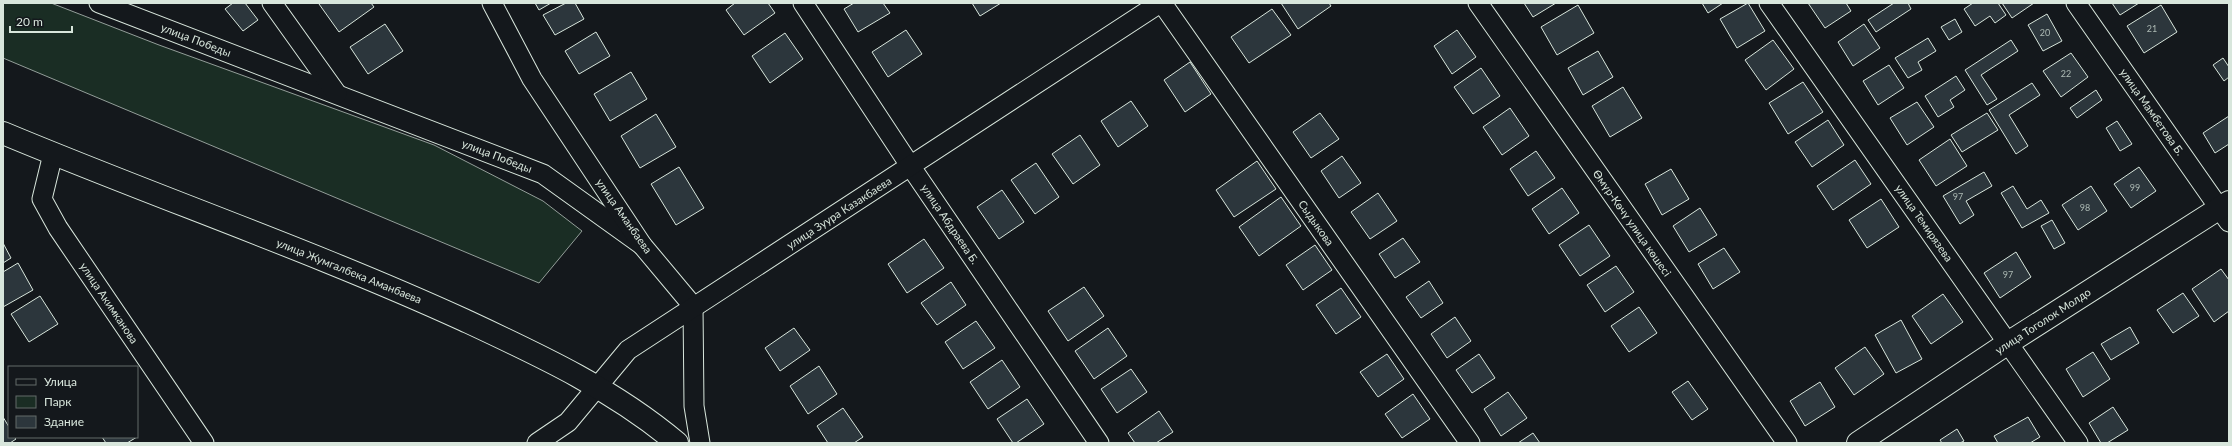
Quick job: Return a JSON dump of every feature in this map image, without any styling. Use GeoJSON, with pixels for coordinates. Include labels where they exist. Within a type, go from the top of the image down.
{"type":"FeatureCollection","features":[{"type":"Feature","properties":{"kind":"main road","name":"улица Жумгалбека Аманбаева"},"geometry":{"type":"LineString","coordinates":[[3,133],[396,289],[548,359],[599,387],[650,420],[677,443]]}},
{"type":"Feature","properties":{"kind":"main road","name":"улица Тоголок Молдо"},"geometry":{"type":"LineString","coordinates":[[1858,443],[2008,343],[2226,211]]}},
{"type":"Feature","properties":{"kind":"street","name":"улица Победы"},"geometry":{"type":"LineString","coordinates":[[99,3],[543,174],[642,245]]}},
{"type":"Feature","properties":{"kind":"street"},"geometry":{"type":"LineString","coordinates":[[272,3],[337,94]]}},
{"type":"Feature","properties":{"kind":"street","name":"улица Аманбаева"},"geometry":{"type":"LineString","coordinates":[[492,3],[532,79],[642,245],[693,306]]}},
{"type":"Feature","properties":{"kind":"street","name":"улица Абдраева Б."},"geometry":{"type":"LineString","coordinates":[[803,3],[911,167],[1099,443]]}},
{"type":"Feature","properties":{"kind":"street","name":"улица Зуура Казакбаева"},"geometry":{"type":"LineString","coordinates":[[536,443],[568,422],[599,387],[628,350],[693,306],[911,167],[1161,3]]}},
{"type":"Feature","properties":{"kind":"street","name":"Сыдыкова"},"geometry":{"type":"LineString","coordinates":[[1161,3],[1470,443]]}},
{"type":"Feature","properties":{"kind":"street","name":"Өмүр-Көчү улица көшесі"},"geometry":{"type":"LineString","coordinates":[[1478,3],[1787,443]]}},
{"type":"Feature","properties":{"kind":"street","name":"улица Темирязева"},"geometry":{"type":"LineString","coordinates":[[1769,3],[2078,443]]}},
{"type":"Feature","properties":{"kind":"street","name":"улица Мамбетова Б."},"geometry":{"type":"LineString","coordinates":[[2076,3],[2226,211]]}},
{"type":"Feature","properties":{"kind":"street","name":"улица Акимканова"},"geometry":{"type":"LineString","coordinates":[[53,154],[42,199],[58,228],[204,443]]}},
{"type":"Feature","properties":{"kind":"street"},"geometry":{"type":"LineString","coordinates":[[693,306],[694,406],[700,443]]}},
{"type":"Feature","properties":{"kind":"green space"},"geometry":{"type":"Polygon","coordinates":[[[3,3],[51,3],[159,45],[434,145],[543,201],[582,231],[539,283],[3,58],[3,3]]]}},
{"type":"Feature","properties":{"kind":"building"},"geometry":{"type":"Polygon","coordinates":[[[233,3],[245,3],[258,20],[243,31],[225,9],[233,3]]]}},
{"type":"Feature","properties":{"kind":"building"},"geometry":{"type":"Polygon","coordinates":[[[371,3],[374,7],[339,32],[319,4],[371,3]]]}},
{"type":"Feature","properties":{"kind":"building"},"geometry":{"type":"Polygon","coordinates":[[[535,3],[551,3],[539,10],[535,3]]]}},
{"type":"Feature","properties":{"kind":"building"},"geometry":{"type":"Polygon","coordinates":[[[566,3],[575,3],[584,19],[555,35],[543,15],[566,3]]]}},
{"type":"Feature","properties":{"kind":"building"},"geometry":{"type":"Polygon","coordinates":[[[735,3],[768,3],[775,13],[744,35],[726,10],[735,3]]]}},
{"type":"Feature","properties":{"kind":"building"},"geometry":{"type":"Polygon","coordinates":[[[854,3],[883,3],[890,13],[858,32],[844,9],[854,3]]]}},
{"type":"Feature","properties":{"kind":"building"},"geometry":{"type":"Polygon","coordinates":[[[972,3],[1001,3],[980,16],[972,3]]]}},
{"type":"Feature","properties":{"kind":"building"},"geometry":{"type":"Polygon","coordinates":[[[1281,3],[1329,3],[1331,6],[1298,29],[1281,3]]]}},
{"type":"Feature","properties":{"kind":"building"},"geometry":{"type":"Polygon","coordinates":[[[1524,3],[1556,3],[1533,17],[1524,3]]]}},
{"type":"Feature","properties":{"kind":"building"},"geometry":{"type":"Polygon","coordinates":[[[1702,3],[1723,3],[1708,13],[1702,3]]]}},
{"type":"Feature","properties":{"kind":"building"},"geometry":{"type":"Polygon","coordinates":[[[1748,3],[1765,31],[1737,48],[1720,19],[1748,3]]]}},
{"type":"Feature","properties":{"kind":"building"},"geometry":{"type":"Polygon","coordinates":[[[1808,3],[1846,3],[1851,11],[1825,28],[1808,3]]]}},
{"type":"Feature","properties":{"kind":"building"},"geometry":{"type":"Polygon","coordinates":[[[1894,3],[1908,3],[1911,9],[1876,32],[1868,20],[1894,3]]]}},
{"type":"Feature","properties":{"kind":"building"},"geometry":{"type":"Polygon","coordinates":[[[1973,3],[1998,3],[2006,15],[1995,23],[1990,16],[1975,26],[1964,9],[1973,3]]]}},
{"type":"Feature","properties":{"kind":"building"},"geometry":{"type":"Polygon","coordinates":[[[2002,3],[2034,3],[2012,18],[2002,3]]]}},
{"type":"Feature","properties":{"kind":"building"},"geometry":{"type":"Polygon","coordinates":[[[2112,3],[2139,3],[2120,15],[2112,3]]]}},
{"type":"Feature","properties":{"kind":"building"},"geometry":{"type":"Polygon","coordinates":[[[1578,5],[1594,33],[1557,55],[1541,27],[1578,5]]]}},
{"type":"Feature","properties":{"kind":"building"},"geometry":{"type":"Polygon","coordinates":[[[2161,5],[2177,32],[2144,53],[2127,26],[2161,5]]]}},
{"type":"Feature","properties":{"kind":"building"},"geometry":{"type":"Polygon","coordinates":[[[1272,9],[1291,35],[1249,63],[1231,37],[1272,9]]]}},
{"type":"Feature","properties":{"kind":"building"},"geometry":{"type":"Polygon","coordinates":[[[2047,14],[2062,41],[2043,51],[2028,25],[2047,14]]]}},
{"type":"Feature","properties":{"kind":"building"},"geometry":{"type":"Polygon","coordinates":[[[1955,19],[1962,32],[1949,40],[1941,27],[1955,19]]]}},
{"type":"Feature","properties":{"kind":"building"},"geometry":{"type":"Polygon","coordinates":[[[385,24],[403,51],[368,74],[350,47],[385,24]]]}},
{"type":"Feature","properties":{"kind":"building"},"geometry":{"type":"Polygon","coordinates":[[[1864,24],[1880,48],[1853,66],[1838,42],[1864,24]]]}},
{"type":"Feature","properties":{"kind":"building"},"geometry":{"type":"Polygon","coordinates":[[[906,30],[922,54],[888,77],[872,52],[906,30]]]}},
{"type":"Feature","properties":{"kind":"building"},"geometry":{"type":"Polygon","coordinates":[[[1457,30],[1476,57],[1452,74],[1434,46],[1457,30]]]}},
{"type":"Feature","properties":{"kind":"building"},"geometry":{"type":"Polygon","coordinates":[[[596,32],[610,56],[579,74],[565,51],[596,32]]]}},
{"type":"Feature","properties":{"kind":"building"},"geometry":{"type":"Polygon","coordinates":[[[785,33],[803,59],[770,83],[752,56],[785,33]]]}},
{"type":"Feature","properties":{"kind":"building"},"geometry":{"type":"Polygon","coordinates":[[[1928,38],[1936,51],[1918,62],[1922,70],[1908,78],[1895,58],[1928,38]]]}},
{"type":"Feature","properties":{"kind":"building"},"geometry":{"type":"Polygon","coordinates":[[[1773,40],[1794,69],[1766,90],[1745,60],[1773,40]]]}},
{"type":"Feature","properties":{"kind":"building"},"geometry":{"type":"Polygon","coordinates":[[[2011,40],[2018,51],[1981,75],[1997,99],[1987,105],[1965,70],[2011,40]]]}},
{"type":"Feature","properties":{"kind":"building"},"geometry":{"type":"Polygon","coordinates":[[[1598,51],[1613,77],[1583,95],[1568,68],[1598,51]]]}},
{"type":"Feature","properties":{"kind":"building"},"geometry":{"type":"Polygon","coordinates":[[[2071,53],[2088,77],[2061,97],[2043,71],[2071,53]]]}},
{"type":"Feature","properties":{"kind":"building"},"geometry":{"type":"Polygon","coordinates":[[[2223,58],[2229,67],[2229,77],[2224,81],[2213,65],[2223,58]]]}},
{"type":"Feature","properties":{"kind":"building"},"geometry":{"type":"Polygon","coordinates":[[[1190,62],[1211,94],[1185,112],[1164,80],[1190,62]]]}},
{"type":"Feature","properties":{"kind":"building"},"geometry":{"type":"Polygon","coordinates":[[[1889,65],[1904,88],[1878,105],[1863,81],[1889,65]]]}},
{"type":"Feature","properties":{"kind":"building"},"geometry":{"type":"Polygon","coordinates":[[[1481,68],[1500,96],[1473,114],[1454,87],[1481,68]]]}},
{"type":"Feature","properties":{"kind":"building"},"geometry":{"type":"Polygon","coordinates":[[[631,72],[647,99],[610,121],[594,94],[631,72]]]}},
{"type":"Feature","properties":{"kind":"building"},"geometry":{"type":"Polygon","coordinates":[[[1956,76],[1965,90],[1950,100],[1954,107],[1938,117],[1925,96],[1956,76]]]}},
{"type":"Feature","properties":{"kind":"building"},"geometry":{"type":"Polygon","coordinates":[[[1803,82],[1823,112],[1788,134],[1769,103],[1803,82]]]}},
{"type":"Feature","properties":{"kind":"building"},"geometry":{"type":"Polygon","coordinates":[[[2032,83],[2040,95],[2009,115],[2028,146],[2016,154],[1989,110],[2032,83]]]}},
{"type":"Feature","properties":{"kind":"building"},"geometry":{"type":"Polygon","coordinates":[[[1623,87],[1642,118],[1610,137],[1592,106],[1623,87]]]}},
{"type":"Feature","properties":{"kind":"building"},"geometry":{"type":"Polygon","coordinates":[[[2096,90],[2102,100],[2077,118],[2070,108],[2096,90]]]}},
{"type":"Feature","properties":{"kind":"building"},"geometry":{"type":"Polygon","coordinates":[[[1131,101],[1148,126],[1118,147],[1101,121],[1131,101]]]}},
{"type":"Feature","properties":{"kind":"building"},"geometry":{"type":"Polygon","coordinates":[[[1917,102],[1934,127],[1907,145],[1890,118],[1917,102]]]}},
{"type":"Feature","properties":{"kind":"building"},"geometry":{"type":"Polygon","coordinates":[[[1510,108],[1529,136],[1502,155],[1483,127],[1510,108]]]}},
{"type":"Feature","properties":{"kind":"building"},"geometry":{"type":"Polygon","coordinates":[[[1320,113],[1339,139],[1311,158],[1293,132],[1320,113]]]}},
{"type":"Feature","properties":{"kind":"building"},"geometry":{"type":"Polygon","coordinates":[[[1987,113],[1998,130],[1962,152],[1951,135],[1987,113]]]}},
{"type":"Feature","properties":{"kind":"building"},"geometry":{"type":"Polygon","coordinates":[[[656,114],[676,147],[640,168],[621,136],[656,114]]]}},
{"type":"Feature","properties":{"kind":"building"},"geometry":{"type":"Polygon","coordinates":[[[2229,116],[2229,144],[2215,153],[2203,133],[2229,116]]]}},
{"type":"Feature","properties":{"kind":"building"},"geometry":{"type":"Polygon","coordinates":[[[1828,120],[1844,145],[1812,167],[1795,142],[1828,120]]]}},
{"type":"Feature","properties":{"kind":"building"},"geometry":{"type":"Polygon","coordinates":[[[2117,121],[2132,144],[2120,151],[2106,128],[2117,121]]]}},
{"type":"Feature","properties":{"kind":"building"},"geometry":{"type":"Polygon","coordinates":[[[1080,135],[1100,165],[1073,184],[1052,154],[1080,135]]]}},
{"type":"Feature","properties":{"kind":"building"},"geometry":{"type":"Polygon","coordinates":[[[1950,139],[1967,166],[1936,186],[1919,160],[1950,139]]]}},
{"type":"Feature","properties":{"kind":"building"},"geometry":{"type":"Polygon","coordinates":[[[1536,151],[1555,178],[1528,196],[1510,169],[1536,151]]]}},
{"type":"Feature","properties":{"kind":"building"},"geometry":{"type":"Polygon","coordinates":[[[1342,156],[1361,183],[1339,198],[1321,171],[1342,156]]]}},
{"type":"Feature","properties":{"kind":"building"},"geometry":{"type":"Polygon","coordinates":[[[1855,160],[1871,184],[1833,210],[1817,186],[1855,160]]]}},
{"type":"Feature","properties":{"kind":"building"},"geometry":{"type":"Polygon","coordinates":[[[1257,161],[1276,189],[1234,217],[1216,190],[1257,161]]]}},
{"type":"Feature","properties":{"kind":"building"},"geometry":{"type":"Polygon","coordinates":[[[1036,163],[1059,197],[1035,214],[1011,180],[1036,163]]]}},
{"type":"Feature","properties":{"kind":"building"},"geometry":{"type":"Polygon","coordinates":[[[679,167],[704,208],[676,225],[651,184],[679,167]]]}},
{"type":"Feature","properties":{"kind":"building"},"geometry":{"type":"Polygon","coordinates":[[[2139,167],[2156,191],[2131,208],[2114,184],[2139,167]]]}},
{"type":"Feature","properties":{"kind":"building"},"geometry":{"type":"Polygon","coordinates":[[[1671,169],[1689,199],[1662,215],[1645,184],[1671,169]]]}},
{"type":"Feature","properties":{"kind":"building"},"geometry":{"type":"Polygon","coordinates":[[[1984,172],[1992,186],[1966,201],[1974,215],[1960,224],[1943,196],[1984,172]]]}},
{"type":"Feature","properties":{"kind":"building"},"geometry":{"type":"Polygon","coordinates":[[[2013,186],[2027,209],[2041,200],[2049,213],[2022,228],[2001,193],[2013,186]]]}},
{"type":"Feature","properties":{"kind":"building"},"geometry":{"type":"Polygon","coordinates":[[[2091,186],[2107,211],[2078,230],[2062,205],[2091,186]]]}},
{"type":"Feature","properties":{"kind":"building"},"geometry":{"type":"Polygon","coordinates":[[[1562,188],[1579,213],[1549,234],[1532,209],[1562,188]]]}},
{"type":"Feature","properties":{"kind":"building"},"geometry":{"type":"Polygon","coordinates":[[[1002,190],[1024,222],[999,239],[977,207],[1002,190]]]}},
{"type":"Feature","properties":{"kind":"building"},"geometry":{"type":"Polygon","coordinates":[[[1378,193],[1397,221],[1370,239],[1351,212],[1378,193]]]}},
{"type":"Feature","properties":{"kind":"building"},"geometry":{"type":"Polygon","coordinates":[[[1281,197],[1301,226],[1259,256],[1239,227],[1281,197]]]}},
{"type":"Feature","properties":{"kind":"building"},"geometry":{"type":"Polygon","coordinates":[[[1881,199],[1899,227],[1867,248],[1849,220],[1881,199]]]}},
{"type":"Feature","properties":{"kind":"building"},"geometry":{"type":"Polygon","coordinates":[[[1700,208],[1717,235],[1689,252],[1673,226],[1700,208]]]}},
{"type":"Feature","properties":{"kind":"building"},"geometry":{"type":"Polygon","coordinates":[[[2052,220],[2065,243],[2054,249],[2041,226],[2052,220]]]}},
{"type":"Feature","properties":{"kind":"building"},"geometry":{"type":"Polygon","coordinates":[[[1589,225],[1610,256],[1580,276],[1559,245],[1589,225]]]}},
{"type":"Feature","properties":{"kind":"building"},"geometry":{"type":"Polygon","coordinates":[[[1403,238],[1420,262],[1395,278],[1379,254],[1403,238]]]}},
{"type":"Feature","properties":{"kind":"building"},"geometry":{"type":"Polygon","coordinates":[[[924,239],[944,268],[907,293],[888,264],[924,239]]]}},
{"type":"Feature","properties":{"kind":"building"},"geometry":{"type":"Polygon","coordinates":[[[3,243],[11,258],[3,263],[3,243]]]}},
{"type":"Feature","properties":{"kind":"building"},"geometry":{"type":"Polygon","coordinates":[[[1315,245],[1332,270],[1303,290],[1286,265],[1315,245]]]}},
{"type":"Feature","properties":{"kind":"building"},"geometry":{"type":"Polygon","coordinates":[[[1724,248],[1740,272],[1713,289],[1698,264],[1724,248]]]}},
{"type":"Feature","properties":{"kind":"building"},"geometry":{"type":"Polygon","coordinates":[[[2016,252],[2031,277],[2000,298],[1984,273],[2016,252]]]}},
{"type":"Feature","properties":{"kind":"building"},"geometry":{"type":"Polygon","coordinates":[[[18,263],[33,290],[3,307],[3,272],[18,263]]]}},
{"type":"Feature","properties":{"kind":"building"},"geometry":{"type":"Polygon","coordinates":[[[1616,266],[1634,292],[1605,312],[1587,285],[1616,266]]]}},
{"type":"Feature","properties":{"kind":"building"},"geometry":{"type":"Polygon","coordinates":[[[2221,269],[2229,280],[2229,311],[2214,322],[2192,289],[2221,269]]]}},
{"type":"Feature","properties":{"kind":"building"},"geometry":{"type":"Polygon","coordinates":[[[1429,281],[1443,303],[1421,318],[1406,297],[1429,281]]]}},
{"type":"Feature","properties":{"kind":"building"},"geometry":{"type":"Polygon","coordinates":[[[951,282],[966,305],[937,325],[921,303],[951,282]]]}},
{"type":"Feature","properties":{"kind":"building"},"geometry":{"type":"Polygon","coordinates":[[[1084,287],[1104,316],[1068,341],[1048,311],[1084,287]]]}},
{"type":"Feature","properties":{"kind":"building"},"geometry":{"type":"Polygon","coordinates":[[[1341,288],[1361,317],[1336,334],[1316,305],[1341,288]]]}},
{"type":"Feature","properties":{"kind":"building"},"geometry":{"type":"Polygon","coordinates":[[[2183,293],[2199,316],[2173,333],[2157,310],[2183,293]]]}},
{"type":"Feature","properties":{"kind":"building"},"geometry":{"type":"Polygon","coordinates":[[[1943,294],[1963,322],[1931,344],[1912,316],[1943,294]]]}},
{"type":"Feature","properties":{"kind":"building"},"geometry":{"type":"Polygon","coordinates":[[[40,296],[58,324],[29,342],[11,314],[40,296]]]}},
{"type":"Feature","properties":{"kind":"building"},"geometry":{"type":"Polygon","coordinates":[[[1639,307],[1657,333],[1629,352],[1611,326],[1639,307]]]}},
{"type":"Feature","properties":{"kind":"building"},"geometry":{"type":"Polygon","coordinates":[[[1455,317],[1471,341],[1447,358],[1431,334],[1455,317]]]}},
{"type":"Feature","properties":{"kind":"building"},"geometry":{"type":"Polygon","coordinates":[[[1901,320],[1922,359],[1896,373],[1875,335],[1901,320]]]}},
{"type":"Feature","properties":{"kind":"building"},"geometry":{"type":"Polygon","coordinates":[[[976,321],[995,348],[963,369],[945,342],[976,321]]]}},
{"type":"Feature","properties":{"kind":"building"},"geometry":{"type":"Polygon","coordinates":[[[2130,327],[2139,343],[2111,360],[2101,344],[2130,327]]]}},
{"type":"Feature","properties":{"kind":"building"},"geometry":{"type":"Polygon","coordinates":[[[794,328],[810,350],[780,371],[765,348],[794,328]]]}},
{"type":"Feature","properties":{"kind":"building"},"geometry":{"type":"Polygon","coordinates":[[[1108,328],[1127,356],[1094,379],[1075,351],[1108,328]]]}},
{"type":"Feature","properties":{"kind":"building"},"geometry":{"type":"Polygon","coordinates":[[[1865,347],[1884,374],[1854,395],[1835,368],[1865,347]]]}},
{"type":"Feature","properties":{"kind":"building"},"geometry":{"type":"Polygon","coordinates":[[[2093,352],[2110,379],[2083,397],[2066,369],[2093,352]]]}},
{"type":"Feature","properties":{"kind":"building"},"geometry":{"type":"Polygon","coordinates":[[[1387,354],[1404,379],[1378,397],[1360,372],[1387,354]]]}},
{"type":"Feature","properties":{"kind":"building"},"geometry":{"type":"Polygon","coordinates":[[[1479,354],[1495,378],[1472,393],[1456,370],[1479,354]]]}},
{"type":"Feature","properties":{"kind":"building"},"geometry":{"type":"Polygon","coordinates":[[[1002,360],[1020,387],[988,409],[970,382],[1002,360]]]}},
{"type":"Feature","properties":{"kind":"building"},"geometry":{"type":"Polygon","coordinates":[[[819,366],[837,394],[808,414],[790,386],[819,366]]]}},
{"type":"Feature","properties":{"kind":"building"},"geometry":{"type":"Polygon","coordinates":[[[1131,369],[1147,392],[1117,413],[1101,389],[1131,369]]]}},
{"type":"Feature","properties":{"kind":"building"},"geometry":{"type":"Polygon","coordinates":[[[1688,381],[1708,409],[1692,420],[1672,392],[1688,381]]]}},
{"type":"Feature","properties":{"kind":"building"},"geometry":{"type":"Polygon","coordinates":[[[1820,382],[1835,407],[1805,426],[1790,401],[1820,382]]]}},
{"type":"Feature","properties":{"kind":"building"},"geometry":{"type":"Polygon","coordinates":[[[1508,392],[1527,418],[1501,436],[1484,409],[1508,392]]]}},
{"type":"Feature","properties":{"kind":"building"},"geometry":{"type":"Polygon","coordinates":[[[1413,394],[1430,419],[1402,438],[1385,414],[1413,394]]]}},
{"type":"Feature","properties":{"kind":"building"},"geometry":{"type":"Polygon","coordinates":[[[1027,399],[1044,424],[1016,443],[1013,443],[997,419],[1027,399]]]}},
{"type":"Feature","properties":{"kind":"building"},"geometry":{"type":"Polygon","coordinates":[[[2113,407],[2128,430],[2107,443],[2101,443],[2089,423],[2113,407]]]}},
{"type":"Feature","properties":{"kind":"building"},"geometry":{"type":"Polygon","coordinates":[[[843,408],[863,437],[854,443],[828,443],[817,426],[843,408]]]}},
{"type":"Feature","properties":{"kind":"building"},"geometry":{"type":"Polygon","coordinates":[[[1159,411],[1173,432],[1156,443],[1135,443],[1128,433],[1159,411]]]}},
{"type":"Feature","properties":{"kind":"building"},"geometry":{"type":"Polygon","coordinates":[[[3,417],[8,425],[8,438],[16,439],[10,443],[3,443],[3,417]]]}},
{"type":"Feature","properties":{"kind":"building"},"geometry":{"type":"Polygon","coordinates":[[[2028,417],[2040,437],[2030,443],[1998,443],[1994,436],[2028,417]]]}},
{"type":"Feature","properties":{"kind":"building"},"geometry":{"type":"Polygon","coordinates":[[[1957,429],[1964,441],[1960,443],[1942,443],[1940,440],[1957,429]]]}},
{"type":"Feature","properties":{"kind":"building"},"geometry":{"type":"Polygon","coordinates":[[[1533,433],[1540,443],[1518,443],[1533,433]]]}},
{"type":"Feature","properties":{"kind":"building"},"geometry":{"type":"Polygon","coordinates":[[[103,438],[135,438],[127,443],[106,443],[103,438]]]}}]}
